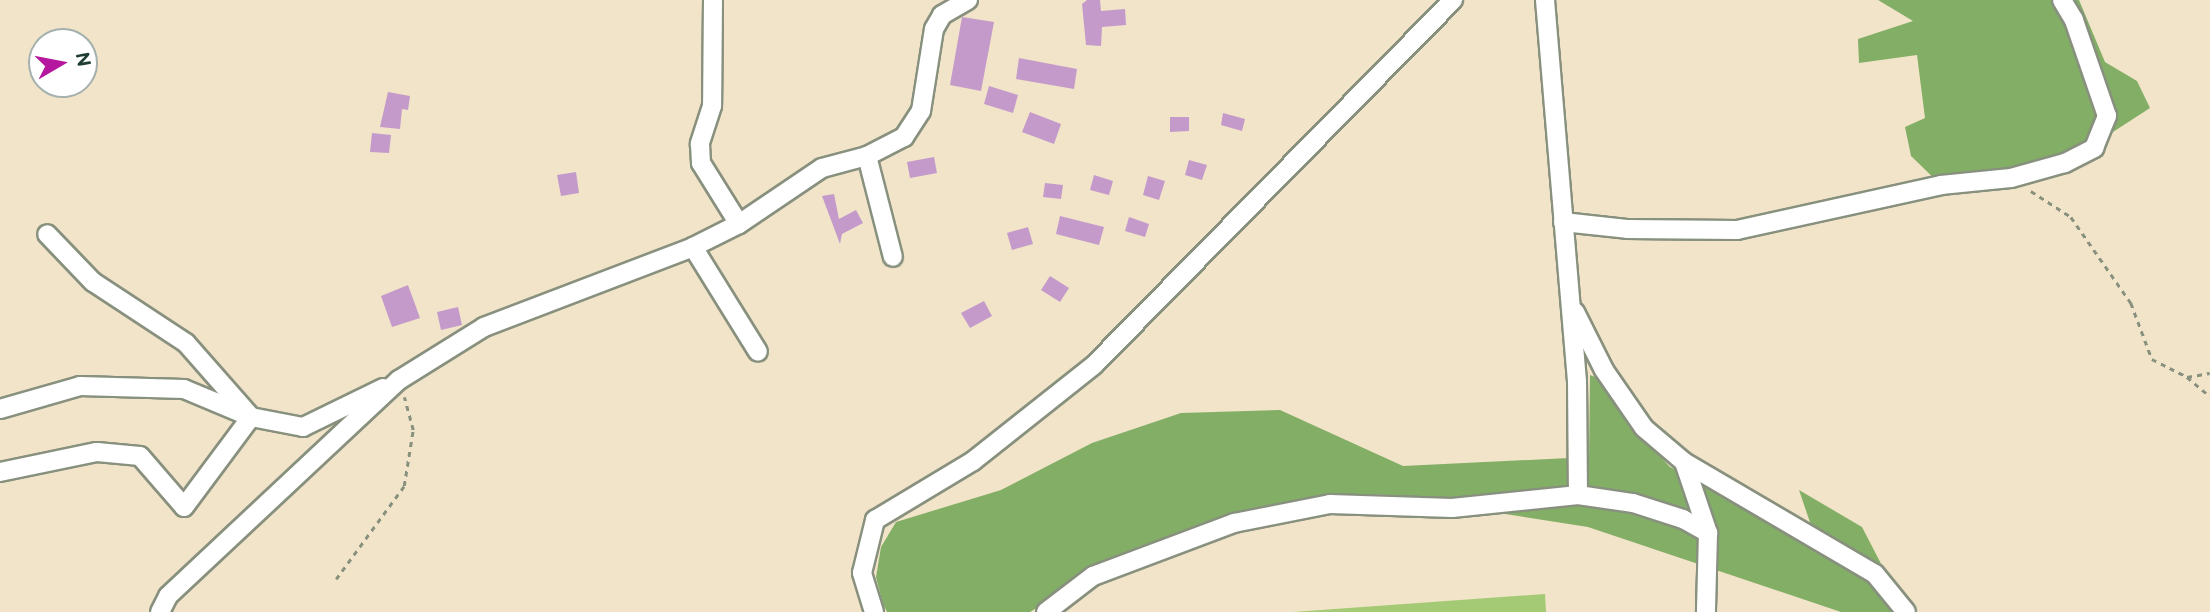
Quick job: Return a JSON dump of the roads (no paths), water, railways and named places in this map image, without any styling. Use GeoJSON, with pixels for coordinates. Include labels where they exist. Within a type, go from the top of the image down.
{"type":"FeatureCollection","features":[{"type":"Feature","properties":{"kind":"street"},"geometry":{"type":"LineString","coordinates":[[713,0],[712,106],[700,144],[701,163],[739,223]]}},
{"type":"Feature","properties":{"kind":"street"},"geometry":{"type":"LineString","coordinates":[[0,410],[80,386],[184,389],[251,417],[303,427],[399,380],[484,327],[693,247],[739,223],[821,168],[867,156],[904,137],[921,111],[934,29],[942,15],[968,0]]}},
{"type":"Feature","properties":{"kind":"street"},"geometry":{"type":"LineString","coordinates":[[874,612],[862,573],[875,520],[973,461],[1094,365],[1453,0]]}},
{"type":"Feature","properties":{"kind":"street"},"geometry":{"type":"LineString","coordinates":[[1545,0],[1577,381],[1578,495]]}},
{"type":"Feature","properties":{"kind":"street"},"geometry":{"type":"LineString","coordinates":[[1563,222],[1627,229],[1737,230],[1941,184],[2011,178],[2065,163],[2094,148],[2107,116],[2074,20],[2062,0]]}},
{"type":"Feature","properties":{"kind":"street"},"geometry":{"type":"LineString","coordinates":[[867,156],[893,257]]}},
{"type":"Feature","properties":{"kind":"street"},"geometry":{"type":"LineString","coordinates":[[47,234],[93,282],[186,343],[251,417]]}},
{"type":"Feature","properties":{"kind":"street"},"geometry":{"type":"LineString","coordinates":[[693,247],[758,352]]}},
{"type":"Feature","properties":{"kind":"street"},"geometry":{"type":"LineString","coordinates":[[1570,301],[1617,390],[1644,428],[1684,461],[1875,574],[1906,612]]}},
{"type":"Feature","properties":{"kind":"street"},"geometry":{"type":"LineString","coordinates":[[160,612],[168,596],[399,380]]}},
{"type":"Feature","properties":{"kind":"street"},"geometry":{"type":"LineString","coordinates":[[0,472],[97,452],[140,456],[184,507],[251,417]]}},
{"type":"Feature","properties":{"kind":"street"},"geometry":{"type":"LineString","coordinates":[[1684,461],[1708,533],[1706,612]]}},
{"type":"Feature","properties":{"kind":"street"},"geometry":{"type":"LineString","coordinates":[[1046,612],[1093,576],[1234,523],[1330,504],[1452,508],[1578,495],[1633,503],[1683,519],[1708,533]]}}]}
